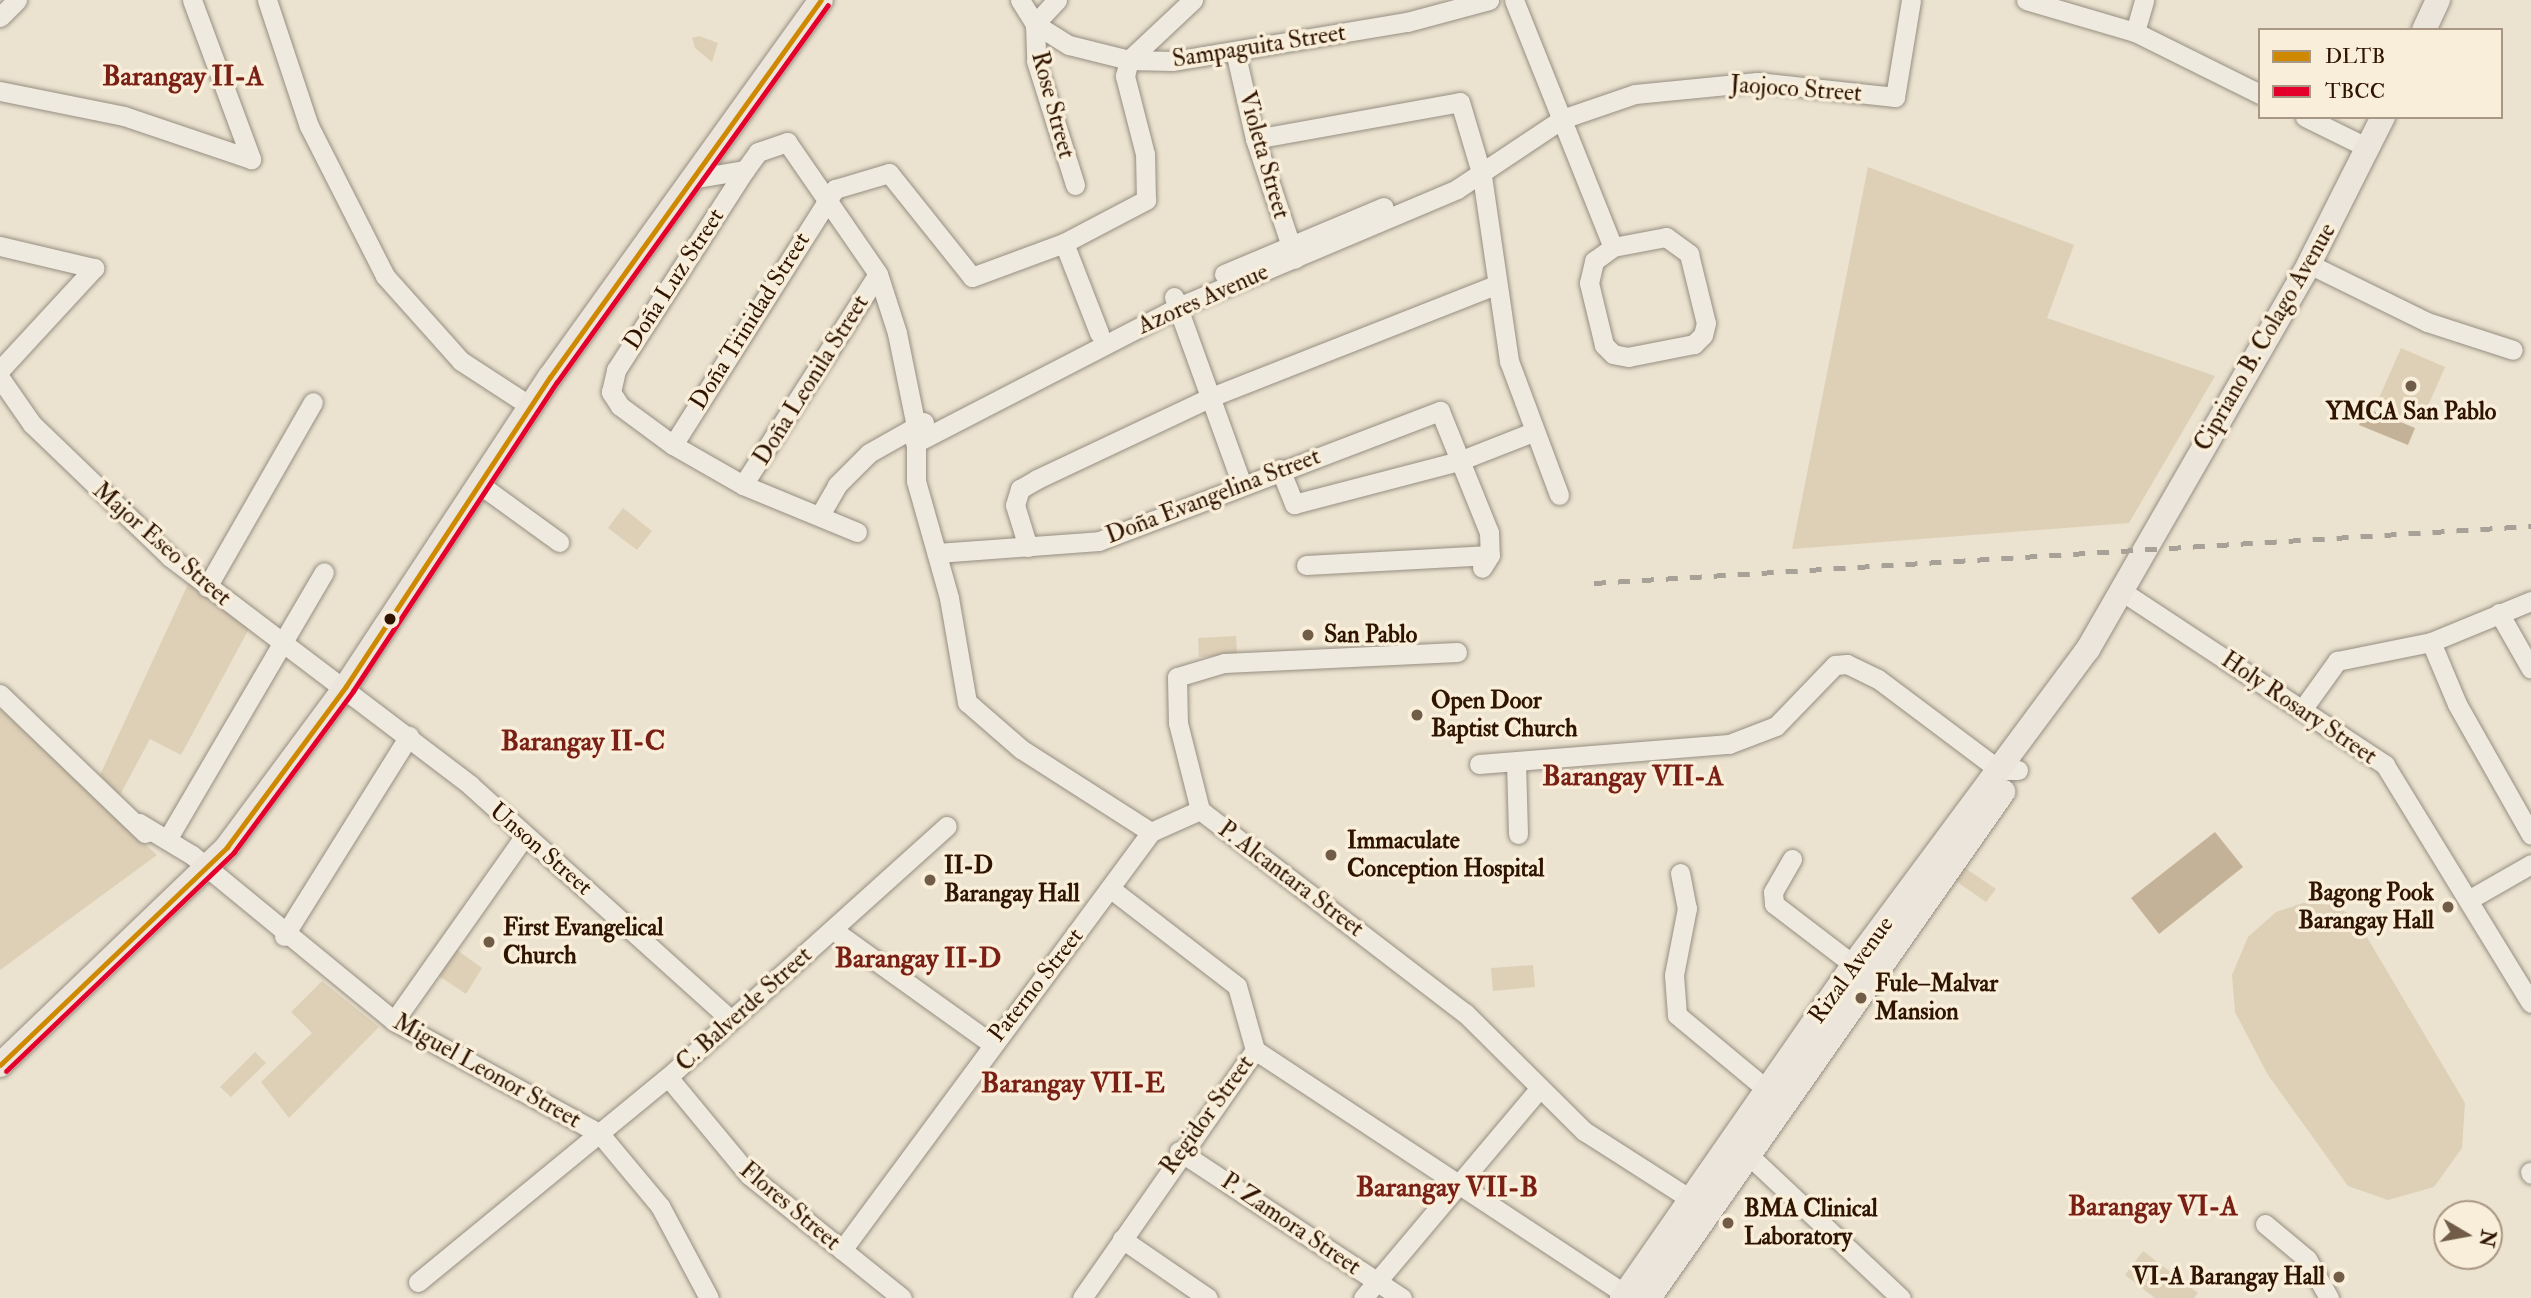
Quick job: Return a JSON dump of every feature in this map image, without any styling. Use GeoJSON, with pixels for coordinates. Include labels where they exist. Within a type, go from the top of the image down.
{"type":"FeatureCollection","features":[{"type":"Feature","properties":{"kind":"main road"},"geometry":{"type":"LineString","coordinates":[[0,1065],[210,877],[346,686],[530,406],[821,0]]}},
{"type":"Feature","properties":{"kind":"main road"},"geometry":{"type":"LineString","coordinates":[[2425,28],[2438,0]]}},
{"type":"Feature","properties":{"kind":"main road","name":"Cipriano B. Colago Avenue"},"geometry":{"type":"LineString","coordinates":[[2141,552],[2309,264],[2382,119]]}},
{"type":"Feature","properties":{"kind":"main road","name":"Rizal Avenue"},"geometry":{"type":"LineString","coordinates":[[1631,1297],[1813,1038],[2008,770],[2088,649],[2141,552]]}},
{"type":"Feature","properties":{"kind":"main road","name":"Rizal Avenue"},"geometry":{"type":"LineString","coordinates":[[1739,1145],[1766,1089],[1813,1038]]}},
{"type":"Feature","properties":{"kind":"street"},"geometry":{"type":"LineString","coordinates":[[0,17],[17,0]]}},
{"type":"Feature","properties":{"kind":"street"},"geometry":{"type":"LineString","coordinates":[[0,91],[124,116],[251,159],[192,0]]}},
{"type":"Feature","properties":{"kind":"street"},"geometry":{"type":"LineString","coordinates":[[267,0],[309,126],[385,276],[461,362],[530,406]]}},
{"type":"Feature","properties":{"kind":"street","name":"Sampaguita Street"},"geometry":{"type":"LineString","coordinates":[[1020,0],[1035,24],[1069,45],[1129,60],[1173,61],[1235,51],[1474,2]]}},
{"type":"Feature","properties":{"kind":"street"},"geometry":{"type":"LineString","coordinates":[[1035,24],[1057,0]]}},
{"type":"Feature","properties":{"kind":"street"},"geometry":{"type":"LineString","coordinates":[[1152,832],[1021,749],[967,702],[937,554],[916,481],[915,435],[878,274],[827,197],[889,173],[972,277],[1064,243],[1146,200],[1145,154],[1125,76],[1129,60],[1192,0]]}},
{"type":"Feature","properties":{"kind":"street"},"geometry":{"type":"LineString","coordinates":[[1514,0],[1613,247]]}},
{"type":"Feature","properties":{"kind":"street","name":"Jaojoco Street"},"geometry":{"type":"LineString","coordinates":[[1562,119],[1634,94],[1692,85],[1757,82],[1895,96],[1911,0]]}},
{"type":"Feature","properties":{"kind":"street"},"geometry":{"type":"LineString","coordinates":[[2026,0],[2135,32],[2258,93]]}},
{"type":"Feature","properties":{"kind":"street"},"geometry":{"type":"LineString","coordinates":[[2135,32],[2144,0]]}},
{"type":"Feature","properties":{"kind":"street","name":"Rose Street"},"geometry":{"type":"LineString","coordinates":[[1035,24],[1036,61],[1075,185]]}},
{"type":"Feature","properties":{"kind":"street","name":"Violeta Street"},"geometry":{"type":"LineString","coordinates":[[1235,51],[1255,139],[1293,252]]}},
{"type":"Feature","properties":{"kind":"street"},"geometry":{"type":"LineString","coordinates":[[1255,139],[1460,102],[1485,169],[1493,286],[1533,432],[1559,495]]}},
{"type":"Feature","properties":{"kind":"street","name":"Azores Avenue"},"geometry":{"type":"LineString","coordinates":[[915,435],[1099,333],[1485,169],[1562,119]]}},
{"type":"Feature","properties":{"kind":"street"},"geometry":{"type":"LineString","coordinates":[[2309,119],[2368,148]]}},
{"type":"Feature","properties":{"kind":"street","name":"Doña Luz Street"},"geometry":{"type":"LineString","coordinates":[[673,445],[620,406],[611,392],[616,370],[758,152],[787,142],[827,197]]}},
{"type":"Feature","properties":{"kind":"street","name":"Doña Luz Street"},"geometry":{"type":"LineString","coordinates":[[691,179],[745,170]]}},
{"type":"Feature","properties":{"kind":"street","name":"Doña Trinidad Street"},"geometry":{"type":"LineString","coordinates":[[673,445],[827,197]]}},
{"type":"Feature","properties":{"kind":"street"},"geometry":{"type":"LineString","coordinates":[[1666,237],[1689,254],[1706,323],[1694,344],[1628,357],[1604,345],[1589,282],[1594,261],[1613,247],[1666,237]]}},
{"type":"Feature","properties":{"kind":"street"},"geometry":{"type":"LineString","coordinates":[[1064,243],[1099,333]]}},
{"type":"Feature","properties":{"kind":"street"},"geometry":{"type":"LineString","coordinates":[[0,247],[94,268],[0,370]]}},
{"type":"Feature","properties":{"kind":"street"},"geometry":{"type":"LineString","coordinates":[[2309,264],[2416,317],[2513,350]]}},
{"type":"Feature","properties":{"kind":"street","name":"Doña Leonila Street"},"geometry":{"type":"LineString","coordinates":[[743,485],[878,274]]}},
{"type":"Feature","properties":{"kind":"street"},"geometry":{"type":"LineString","coordinates":[[1028,547],[1015,505],[1020,489],[1211,397],[1493,286]]}},
{"type":"Feature","properties":{"kind":"street"},"geometry":{"type":"LineString","coordinates":[[1176,301],[1241,482]]}},
{"type":"Feature","properties":{"kind":"street","name":"Azores Avenue"},"geometry":{"type":"LineString","coordinates":[[915,435],[1176,301]]}},
{"type":"Feature","properties":{"kind":"street","name":"Major Eseo Street"},"geometry":{"type":"LineString","coordinates":[[0,378],[32,424],[114,509],[207,587],[346,686]]}},
{"type":"Feature","properties":{"kind":"street"},"geometry":{"type":"LineString","coordinates":[[207,587],[313,402]]}},
{"type":"Feature","properties":{"kind":"street","name":"Doña Evangelina Street"},"geometry":{"type":"LineString","coordinates":[[937,554],[1099,541],[1241,482],[1440,411],[1459,461]]}},
{"type":"Feature","properties":{"kind":"street"},"geometry":{"type":"LineString","coordinates":[[1280,469],[1294,503],[1459,461],[1533,432]]}},
{"type":"Feature","properties":{"kind":"street"},"geometry":{"type":"LineString","coordinates":[[820,515],[837,485],[869,453],[915,435]]}},
{"type":"Feature","properties":{"kind":"street"},"geometry":{"type":"LineString","coordinates":[[673,445],[743,485],[857,532]]}},
{"type":"Feature","properties":{"kind":"street"},"geometry":{"type":"LineString","coordinates":[[1306,565],[1486,561],[1489,532],[1459,461]]}},
{"type":"Feature","properties":{"kind":"street"},"geometry":{"type":"LineString","coordinates":[[479,484],[559,542]]}},
{"type":"Feature","properties":{"kind":"street"},"geometry":{"type":"LineString","coordinates":[[168,838],[324,572]]}},
{"type":"Feature","properties":{"kind":"street","name":"Holy Rosary Street"},"geometry":{"type":"LineString","coordinates":[[2120,590],[2304,707],[2385,765],[2531,1003]]}},
{"type":"Feature","properties":{"kind":"street"},"geometry":{"type":"LineString","coordinates":[[2304,707],[2337,661],[2431,642],[2531,601]]}},
{"type":"Feature","properties":{"kind":"street"},"geometry":{"type":"LineString","coordinates":[[2499,614],[2531,669]]}},
{"type":"Feature","properties":{"kind":"street"},"geometry":{"type":"LineString","coordinates":[[2431,642],[2458,704],[2531,835]]}},
{"type":"Feature","properties":{"kind":"street","name":"P. Alcantara Street"},"geometry":{"type":"LineString","coordinates":[[1457,652],[1224,663],[1177,677],[1178,723],[1200,810],[1465,1013],[1584,1131],[1698,1204]]}},
{"type":"Feature","properties":{"kind":"street"},"geometry":{"type":"LineString","coordinates":[[1479,764],[1755,737],[1799,709],[1835,665],[1847,664],[1878,679],[2008,770]]}},
{"type":"Feature","properties":{"kind":"street","name":"Unson Street"},"geometry":{"type":"LineString","coordinates":[[346,686],[410,736],[730,1018]]}},
{"type":"Feature","properties":{"kind":"street","name":"Miguel Leonor Street"},"geometry":{"type":"LineString","coordinates":[[0,694],[139,823],[394,1021],[600,1134],[660,1206],[709,1298]]}},
{"type":"Feature","properties":{"kind":"street"},"geometry":{"type":"LineString","coordinates":[[284,936],[410,736]]}},
{"type":"Feature","properties":{"kind":"street"},"geometry":{"type":"LineString","coordinates":[[1516,762],[1518,834]]}},
{"type":"Feature","properties":{"kind":"street","name":"Paterno Street"},"geometry":{"type":"LineString","coordinates":[[842,1250],[991,1043],[1152,832],[1200,810]]}},
{"type":"Feature","properties":{"kind":"street","name":"Miguel Leonor Street"},"geometry":{"type":"LineString","coordinates":[[139,823],[168,838],[210,877]]}},
{"type":"Feature","properties":{"kind":"street","name":"C. Balverde Street"},"geometry":{"type":"LineString","coordinates":[[418,1283],[668,1077],[730,1018],[833,930],[947,826]]}},
{"type":"Feature","properties":{"kind":"street"},"geometry":{"type":"LineString","coordinates":[[394,1021],[523,838]]}},
{"type":"Feature","properties":{"kind":"street"},"geometry":{"type":"LineString","coordinates":[[1792,859],[1773,892],[1774,904],[1861,971]]}},
{"type":"Feature","properties":{"kind":"street"},"geometry":{"type":"LineString","coordinates":[[2469,899],[2531,864]]}},
{"type":"Feature","properties":{"kind":"street"},"geometry":{"type":"LineString","coordinates":[[1680,873],[1687,908],[1674,975],[1677,1015],[1766,1089]]}},
{"type":"Feature","properties":{"kind":"street","name":"Regidor Street"},"geometry":{"type":"LineString","coordinates":[[1082,1298],[1179,1151],[1255,1050],[1237,986],[1111,889]]}},
{"type":"Feature","properties":{"kind":"street"},"geometry":{"type":"LineString","coordinates":[[833,930],[991,1043]]}},
{"type":"Feature","properties":{"kind":"street"},"geometry":{"type":"LineString","coordinates":[[1255,1050],[1631,1297]]}},
{"type":"Feature","properties":{"kind":"street","name":"Flores Street"},"geometry":{"type":"LineString","coordinates":[[668,1077],[749,1175],[902,1298]]}},
{"type":"Feature","properties":{"kind":"street"},"geometry":{"type":"LineString","coordinates":[[1363,1298],[1463,1185],[1540,1088]]}},
{"type":"Feature","properties":{"kind":"street"},"geometry":{"type":"LineString","coordinates":[[1739,1145],[1901,1298]]}},
{"type":"Feature","properties":{"kind":"street","name":"P. Zamora Street"},"geometry":{"type":"LineString","coordinates":[[1179,1151],[1402,1298]]}},
{"type":"Feature","properties":{"kind":"street"},"geometry":{"type":"LineString","coordinates":[[2265,1224],[2307,1259],[2328,1296]]}},
{"type":"Feature","properties":{"kind":"street"},"geometry":{"type":"LineString","coordinates":[[1122,1238],[1208,1298]]}},
{"type":"Feature","properties":{"kind":"shaded area"},"geometry":{"type":"Polygon","coordinates":[[[699,36],[718,43],[712,62],[695,48],[692,38],[699,36]]]}},
{"type":"Feature","properties":{"kind":"shaded area"},"geometry":{"type":"Polygon","coordinates":[[[1868,167],[2074,245],[2047,318],[2215,376],[2129,523],[1792,549],[1868,167]]]}},
{"type":"Feature","properties":{"kind":"shaded area","name":"YMCA San Pablo"},"geometry":{"type":"Polygon","coordinates":[[[2401,348],[2445,367],[2420,424],[2376,405],[2401,348]]]}},
{"type":"Feature","properties":{"kind":"shaded area"},"geometry":{"type":"Polygon","coordinates":[[[2366,408],[2415,428],[2408,445],[2359,425],[2366,408]]]}},
{"type":"Feature","properties":{"kind":"shaded area"},"geometry":{"type":"Polygon","coordinates":[[[623,508],[652,531],[637,550],[608,528],[623,508]]]}},
{"type":"Feature","properties":{"kind":"shaded area"},"geometry":{"type":"Polygon","coordinates":[[[189,582],[251,625],[181,755],[150,739],[120,795],[100,775],[189,582]]]}},
{"type":"Feature","properties":{"kind":"shaded area"},"geometry":{"type":"Polygon","coordinates":[[[1236,636],[1237,655],[1199,657],[1198,638],[1236,636]]]}},
{"type":"Feature","properties":{"kind":"shaded area"},"geometry":{"type":"Polygon","coordinates":[[[0,709],[157,855],[0,970],[0,709]]]}},
{"type":"Feature","properties":{"kind":"shaded area"},"geometry":{"type":"Polygon","coordinates":[[[2215,832],[2243,867],[2159,934],[2131,898],[2215,832]]]}},
{"type":"Feature","properties":{"kind":"shaded area"},"geometry":{"type":"Polygon","coordinates":[[[1959,864],[1996,889],[1986,902],[1950,877],[1959,864]]]}},
{"type":"Feature","properties":{"kind":"shaded area"},"geometry":{"type":"Polygon","coordinates":[[[2303,903],[2333,905],[2355,917],[2465,1103],[2462,1148],[2434,1187],[2388,1200],[2348,1186],[2268,1075],[2235,1012],[2232,975],[2248,937],[2276,912],[2303,903]]]}},
{"type":"Feature","properties":{"kind":"shaded area"},"geometry":{"type":"Polygon","coordinates":[[[447,943],[482,968],[466,994],[430,970],[447,943]]]}},
{"type":"Feature","properties":{"kind":"shaded area"},"geometry":{"type":"Polygon","coordinates":[[[1533,965],[1535,987],[1493,991],[1491,968],[1533,965]]]}},
{"type":"Feature","properties":{"kind":"shaded area"},"geometry":{"type":"Polygon","coordinates":[[[322,981],[379,1027],[289,1118],[261,1082],[312,1033],[291,1012],[322,981]]]}},
{"type":"Feature","properties":{"kind":"shaded area"},"geometry":{"type":"Polygon","coordinates":[[[255,1052],[266,1063],[231,1097],[220,1087],[255,1052]]]}},
{"type":"Feature","properties":{"kind":"shaded area"},"geometry":{"type":"Polygon","coordinates":[[[2143,1251],[2198,1293],[2194,1298],[2155,1298],[2125,1275],[2143,1251]]]}},
{"type":"Feature","properties":{"kind":"railway"},"geometry":{"type":"LineString","coordinates":[[1594,583],[2531,526]]}},
{"type":"Feature","properties":{"kind":"transit line","name":"DLTB"},"geometry":{"type":"LineString","coordinates":[[0,1065],[227,847],[346,686],[550,377],[821,0]]}},
{"type":"Feature","properties":{"kind":"transit line","name":"TBCC"},"geometry":{"type":"LineString","coordinates":[[6,1071],[234,852],[353,691],[557,382],[828,5]]}},
{"type":"Feature","properties":{"kind":"place","name":"YMCA San Pablo"},"geometry":{"type":"Point","coordinates":[2411,386]}},
{"type":"Feature","properties":{"kind":"place","name":"San Pablo"},"geometry":{"type":"Point","coordinates":[1308,635]}},
{"type":"Feature","properties":{"kind":"place","name":"Open Door Baptist Church"},"geometry":{"type":"Point","coordinates":[1417,715]}},
{"type":"Feature","properties":{"kind":"place","name":"Immaculate Conception Hospital"},"geometry":{"type":"Point","coordinates":[1331,855]}},
{"type":"Feature","properties":{"kind":"place","name":"II-D Barangay Hall"},"geometry":{"type":"Point","coordinates":[930,880]}},
{"type":"Feature","properties":{"kind":"place","name":"Bagong Pook Barangay Hall"},"geometry":{"type":"Point","coordinates":[2448,907]}},
{"type":"Feature","properties":{"kind":"place","name":"First Evangelical Church"},"geometry":{"type":"Point","coordinates":[489,942]}},
{"type":"Feature","properties":{"kind":"place","name":"Fule–Malvar Mansion"},"geometry":{"type":"Point","coordinates":[1861,998]}},
{"type":"Feature","properties":{"kind":"place","name":"BMA Clinical Laboratory"},"geometry":{"type":"Point","coordinates":[1728,1223]}},
{"type":"Feature","properties":{"kind":"place","name":"VI-A Barangay Hall"},"geometry":{"type":"Point","coordinates":[2339,1277]}},
{"type":"Feature","properties":{"kind":"district","name":"Barangay II-A"},"geometry":{"type":"Point","coordinates":[183,77]}},
{"type":"Feature","properties":{"kind":"district","name":"Barangay II-C"},"geometry":{"type":"Point","coordinates":[583,742]}},
{"type":"Feature","properties":{"kind":"district","name":"Barangay VII-A"},"geometry":{"type":"Point","coordinates":[1633,777]}},
{"type":"Feature","properties":{"kind":"district","name":"Barangay II-D"},"geometry":{"type":"Point","coordinates":[918,959]}},
{"type":"Feature","properties":{"kind":"district","name":"Barangay VII-E"},"geometry":{"type":"Point","coordinates":[1073,1084]}},
{"type":"Feature","properties":{"kind":"district","name":"Barangay VII-B"},"geometry":{"type":"Point","coordinates":[1447,1188]}},
{"type":"Feature","properties":{"kind":"district","name":"Barangay VI-A"},"geometry":{"type":"Point","coordinates":[2153,1207]}}]}
